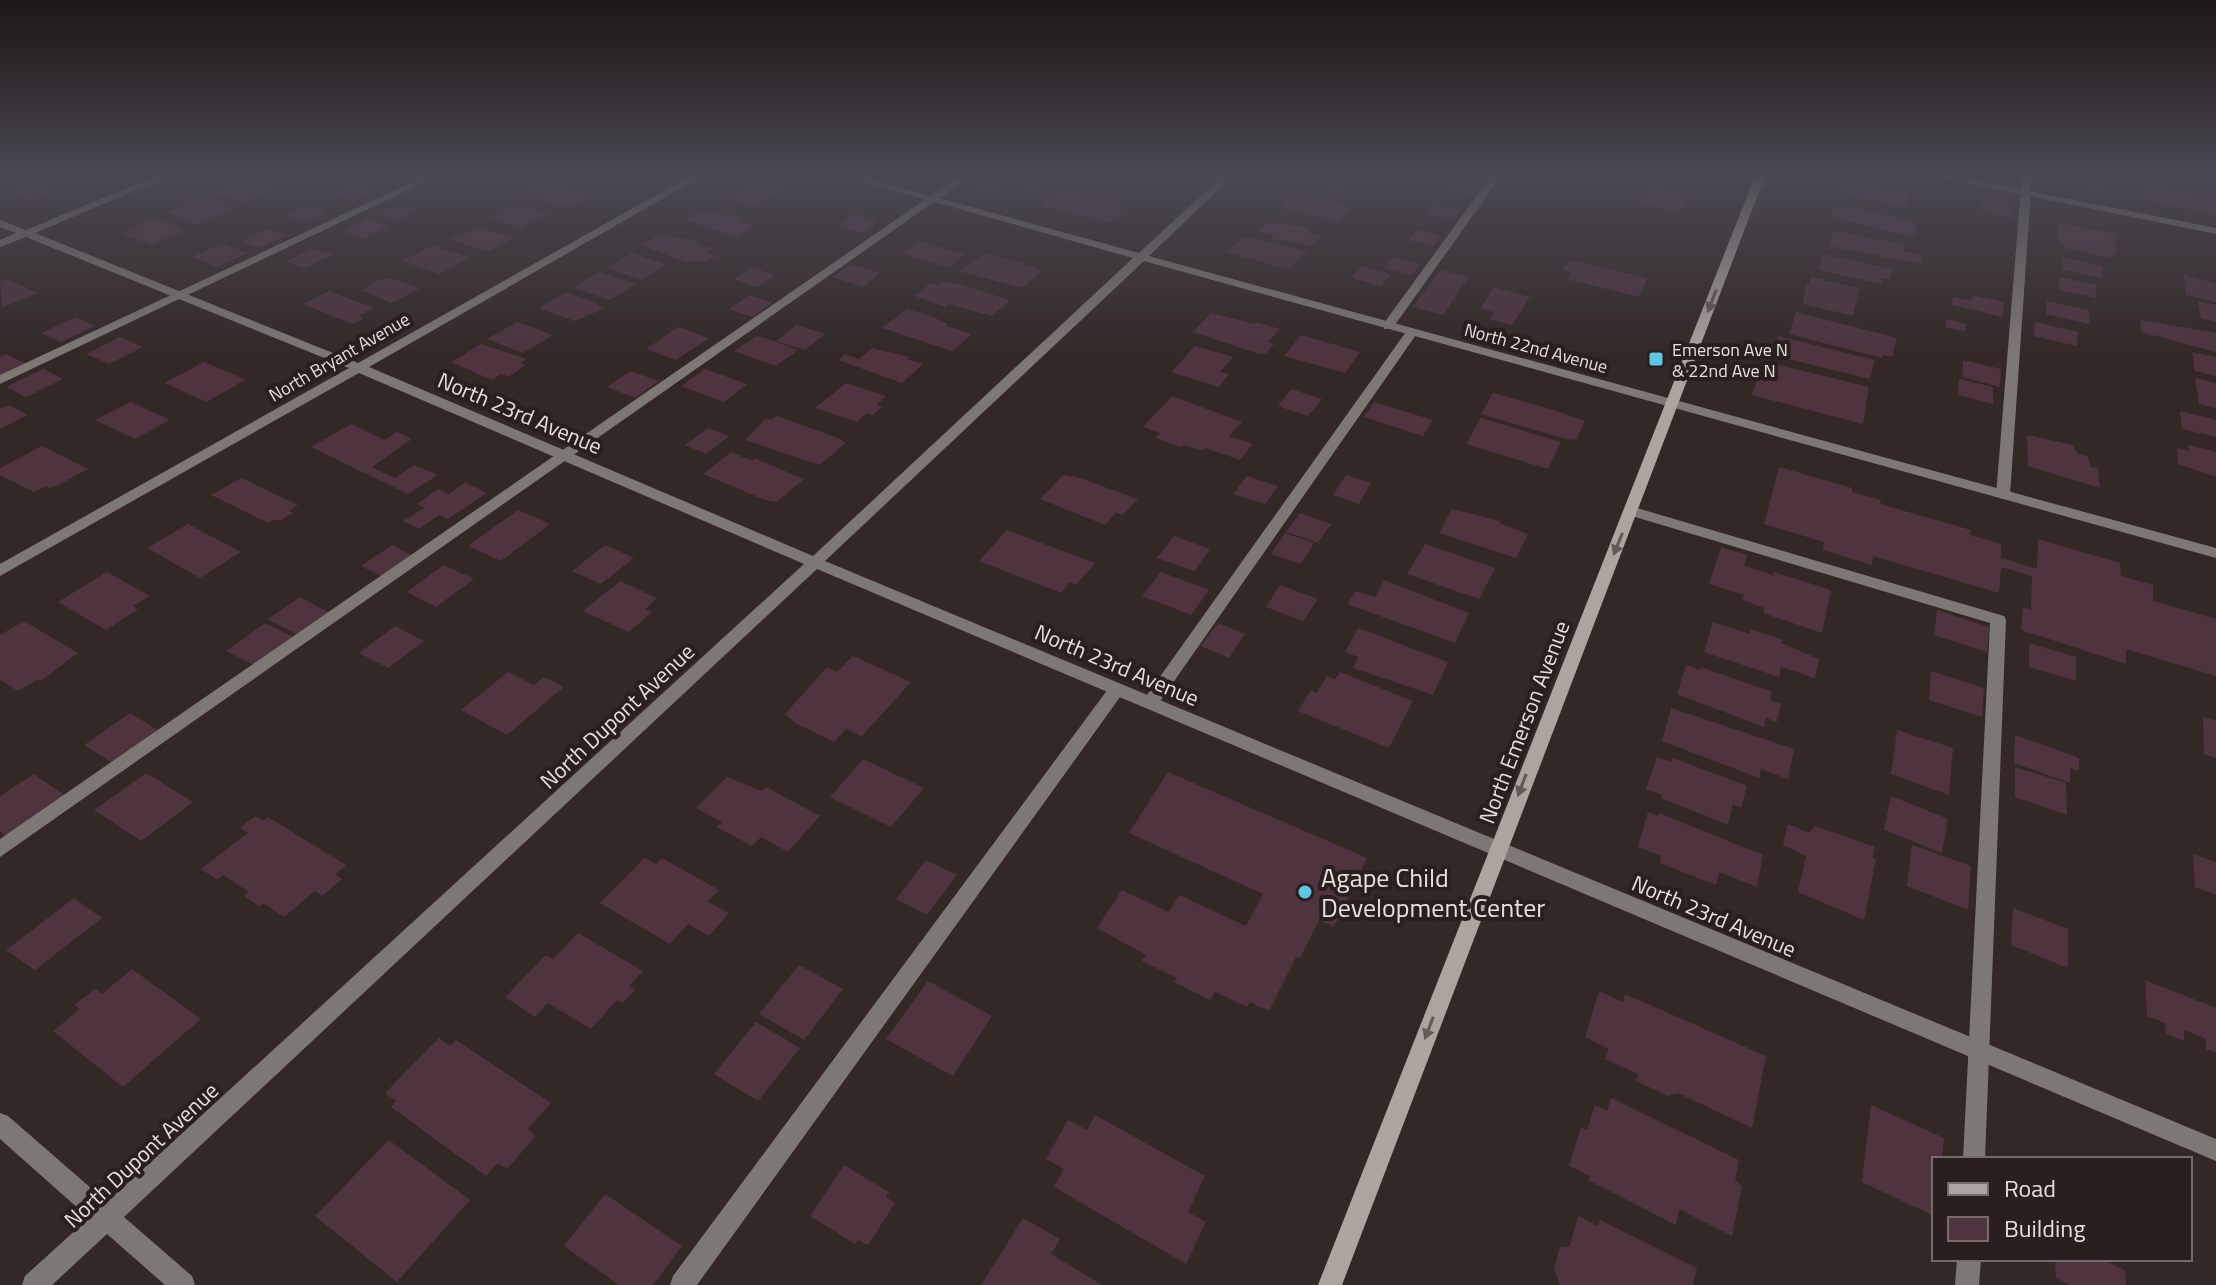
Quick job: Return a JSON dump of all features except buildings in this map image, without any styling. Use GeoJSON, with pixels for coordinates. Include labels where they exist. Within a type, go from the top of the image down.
{"type":"FeatureCollection","features":[{"type":"Feature","properties":{"kind":"street"},"geometry":{"type":"LineString","coordinates":[[0,244],[19,236]]}},
{"type":"Feature","properties":{"kind":"street","name":"North 23rd Avenue"},"geometry":{"type":"LineString","coordinates":[[34,236],[356,367],[815,563],[2216,1150]]}},
{"type":"Feature","properties":{"kind":"street"},"geometry":{"type":"LineString","coordinates":[[0,380],[305,236]]}},
{"type":"Feature","properties":{"kind":"street","name":"North Bryant Avenue"},"geometry":{"type":"LineString","coordinates":[[0,571],[590,236]]}},
{"type":"Feature","properties":{"kind":"street"},"geometry":{"type":"LineString","coordinates":[[0,849],[880,236]]}},
{"type":"Feature","properties":{"kind":"street","name":"North 22nd Avenue"},"geometry":{"type":"LineString","coordinates":[[1066,236],[2216,553]]}},
{"type":"Feature","properties":{"kind":"street","name":"North Dupont Avenue"},"geometry":{"type":"LineString","coordinates":[[34,1285],[815,563],[1163,236]]}},
{"type":"Feature","properties":{"kind":"street"},"geometry":{"type":"LineString","coordinates":[[1388,326],[1453,236]]}},
{"type":"Feature","properties":{"kind":"street","name":"North Emerson Avenue"},"geometry":{"type":"LineString","coordinates":[[1330,1285],[1737,236]]}},
{"type":"Feature","properties":{"kind":"street"},"geometry":{"type":"LineString","coordinates":[[2003,495],[2023,236]]}},
{"type":"Feature","properties":{"kind":"street"},"geometry":{"type":"LineString","coordinates":[[1150,703],[1412,332]]}},
{"type":"Feature","properties":{"kind":"street"},"geometry":{"type":"LineString","coordinates":[[1630,511],[1998,620],[1974,1157]]}},
{"type":"Feature","properties":{"kind":"street"},"geometry":{"type":"LineString","coordinates":[[682,1285],[1117,689]]}},
{"type":"Feature","properties":{"kind":"street"},"geometry":{"type":"LineString","coordinates":[[0,1124],[183,1285]]}},
{"type":"Feature","properties":{"kind":"street"},"geometry":{"type":"LineString","coordinates":[[1967,1285],[1969,1261]]}},
{"type":"Feature","properties":{"kind":"place","name":"Emerson Ave N & 22nd Ave N"},"geometry":{"type":"Point","coordinates":[1656,359]}},
{"type":"Feature","properties":{"kind":"place","name":"Agape Child Development Center"},"geometry":{"type":"Point","coordinates":[1305,892]}}]}
